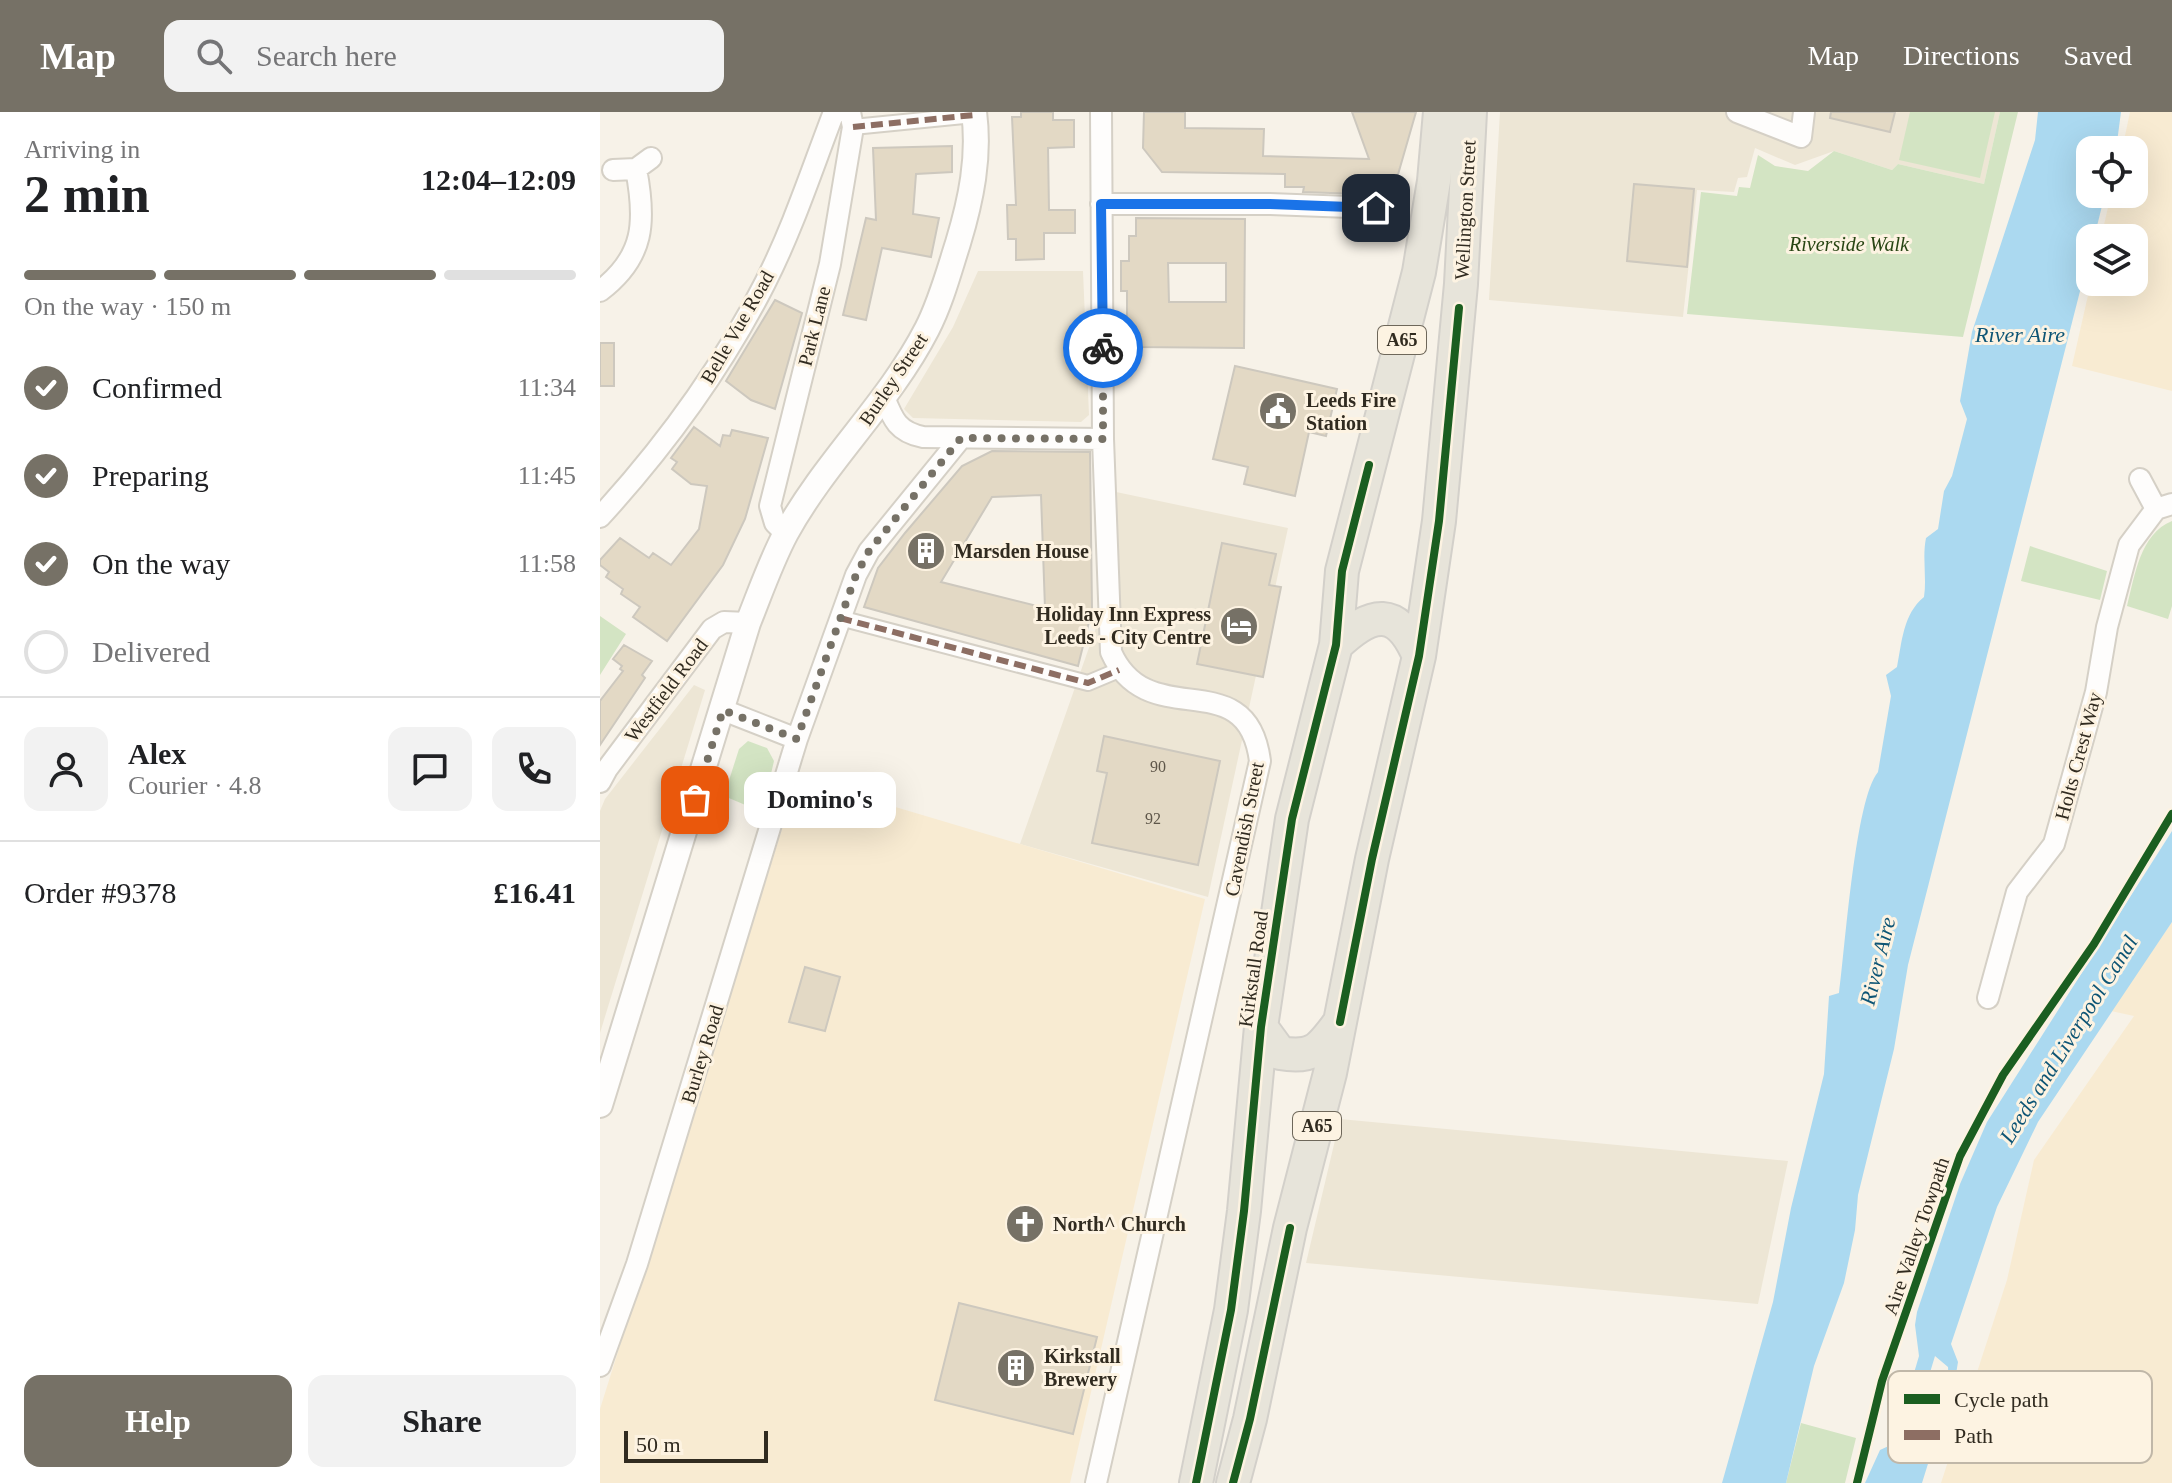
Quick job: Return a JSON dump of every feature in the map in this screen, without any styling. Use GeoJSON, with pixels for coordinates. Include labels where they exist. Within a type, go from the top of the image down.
{"type":"FeatureCollection","features":[{"type":"Feature","properties":{"kind":"main road","name":"Kirkstall Road"},"geometry":{"type":"LineString","coordinates":[[1196,1483],[1233,1299],[1261,1027],[1292,819],[1336,645],[1342,571],[1402,343],[1429,214],[1440,112]]}},
{"type":"Feature","properties":{"kind":"main road","name":"Wellington Street"},"geometry":{"type":"LineString","coordinates":[[1419,656],[1439,521],[1459,308],[1470,112]]}},
{"type":"Feature","properties":{"kind":"main road"},"geometry":{"type":"LineString","coordinates":[[1336,645],[1358,624],[1374,618],[1392,620],[1409,634],[1419,656]]}},
{"type":"Feature","properties":{"kind":"main road","name":"A65"},"geometry":{"type":"LineString","coordinates":[[1233,1483],[1250,1419],[1290,1228],[1330,1073],[1372,859],[1419,656]]}},
{"type":"Feature","properties":{"kind":"main road"},"geometry":{"type":"LineString","coordinates":[[1261,1027],[1280,1053],[1297,1056],[1318,1051],[1340,1022]]}},
{"type":"Feature","properties":{"kind":"street","name":"Belle Vue Road"},"geometry":{"type":"LineString","coordinates":[[600,517],[674,427],[742,327],[787,234],[834,112]]}},
{"type":"Feature","properties":{"kind":"street"},"geometry":{"type":"LineString","coordinates":[[840,618],[1088,683],[1119,670],[1111,652],[1109,632],[1103,439],[1101,112]]}},
{"type":"Feature","properties":{"kind":"street"},"geometry":{"type":"LineString","coordinates":[[1737,112],[1801,137],[1804,112]]}},
{"type":"Feature","properties":{"kind":"street"},"geometry":{"type":"LineString","coordinates":[[852,120],[974,113]]}},
{"type":"Feature","properties":{"kind":"street","name":"Burley Street"},"geometry":{"type":"LineString","coordinates":[[786,534],[806,501],[884,397],[928,327],[947,275],[975,177],[974,113]]}},
{"type":"Feature","properties":{"kind":"street","name":"Park Lane"},"geometry":{"type":"LineString","coordinates":[[786,534],[775,523],[770,506],[830,264],[852,120]]}},
{"type":"Feature","properties":{"kind":"street"},"geometry":{"type":"LineString","coordinates":[[600,291],[628,264],[642,230],[643,163],[613,170]]}},
{"type":"Feature","properties":{"kind":"street"},"geometry":{"type":"LineString","coordinates":[[1101,204],[1269,204],[1376,208]]}},
{"type":"Feature","properties":{"kind":"street"},"geometry":{"type":"LineString","coordinates":[[884,397],[898,428],[908,434],[961,438],[1103,439]]}},
{"type":"Feature","properties":{"kind":"street","name":"Burley Road"},"geometry":{"type":"LineString","coordinates":[[600,1366],[637,1264],[797,739],[856,575],[869,551],[961,438]]}},
{"type":"Feature","properties":{"kind":"street","name":"Holts Crest Way"},"geometry":{"type":"LineString","coordinates":[[1988,998],[2017,892],[2054,844],[2096,692],[2107,627],[2129,545],[2164,507],[2140,479]]}},
{"type":"Feature","properties":{"kind":"street"},"geometry":{"type":"LineString","coordinates":[[600,1105],[748,623],[786,534]]}},
{"type":"Feature","properties":{"kind":"street","name":"Westfield Road"},"geometry":{"type":"LineString","coordinates":[[600,782],[712,629],[724,622],[748,623]]}},
{"type":"Feature","properties":{"kind":"street","name":"Cavendish Street"},"geometry":{"type":"LineString","coordinates":[[1096,1483],[1260,761],[1258,741],[1246,719],[1224,705],[1154,694],[1133,684],[1119,670]]}},
{"type":"Feature","properties":{"kind":"street"},"geometry":{"type":"LineString","coordinates":[[723,710],[797,739]]}},
{"type":"Feature","properties":{"kind":"shaded area"},"geometry":{"type":"Polygon","coordinates":[[[1500,112],[2000,112],[1984,184],[1898,164],[1892,170],[1834,151],[1795,165],[1755,148],[1747,177],[1738,178],[1734,192],[1697,190],[1683,317],[1489,300],[1500,112]]]}},
{"type":"Feature","properties":{"kind":"shaded area"},"geometry":{"type":"Polygon","coordinates":[[[2130,112],[2172,112],[2172,391],[2072,366],[2088,296],[2148,296],[2148,224],[2104,224],[2108,208],[2148,208],[2148,136],[2125,136],[2130,112]]]}},
{"type":"Feature","properties":{"kind":"shaded area"},"geometry":{"type":"Polygon","coordinates":[[[978,271],[1083,271],[1089,415],[1081,422],[913,418],[904,409],[953,327],[978,271]]]}},
{"type":"Feature","properties":{"kind":"shaded area"},"geometry":{"type":"Polygon","coordinates":[[[1097,488],[1288,528],[1208,897],[1020,844],[1098,622],[1097,488]]]}},
{"type":"Feature","properties":{"kind":"shaded area"},"geometry":{"type":"Polygon","coordinates":[[[694,685],[705,690],[600,1033],[600,811],[605,799],[694,685]]]}},
{"type":"Feature","properties":{"kind":"shaded area"},"geometry":{"type":"Polygon","coordinates":[[[798,778],[1205,899],[1070,1483],[600,1483],[600,1409],[798,778]]]}},
{"type":"Feature","properties":{"kind":"shaded area"},"geometry":{"type":"Polygon","coordinates":[[[2172,922],[2172,1483],[1941,1483],[1948,1463],[2152,1463],[2152,1371],[1977,1371],[2007,1280],[2034,1160],[2134,1016],[2111,1011],[2172,922]]]}},
{"type":"Feature","properties":{"kind":"shaded area"},"geometry":{"type":"Polygon","coordinates":[[[1340,1119],[1788,1161],[1758,1304],[1306,1263],[1340,1119]]]}},
{"type":"Feature","properties":{"kind":"green space"},"geometry":{"type":"Polygon","coordinates":[[[1910,112],[1995,112],[1980,178],[1899,160],[1910,112]]]}},
{"type":"Feature","properties":{"kind":"green space","name":"Riverside Walk"},"geometry":{"type":"Polygon","coordinates":[[[2000,112],[2018,112],[1963,337],[1687,314],[1701,192],[1737,196],[1739,187],[1750,188],[1758,155],[1775,166],[1808,171],[1834,151],[1892,170],[1898,164],[1984,184],[2000,112]]]}},
{"type":"Feature","properties":{"kind":"green space"},"geometry":{"type":"Polygon","coordinates":[[[2172,521],[2172,606],[2168,619],[2127,606],[2136,569],[2146,545],[2161,527],[2172,521]]]}},
{"type":"Feature","properties":{"kind":"green space"},"geometry":{"type":"Polygon","coordinates":[[[2030,546],[2107,571],[2100,600],[2021,581],[2030,546]]]}},
{"type":"Feature","properties":{"kind":"green space"},"geometry":{"type":"Polygon","coordinates":[[[600,616],[626,634],[600,675],[600,616]]]}},
{"type":"Feature","properties":{"kind":"green space"},"geometry":{"type":"Polygon","coordinates":[[[748,741],[767,748],[774,761],[762,812],[724,796],[739,749],[748,741]]]}},
{"type":"Feature","properties":{"kind":"green space"},"geometry":{"type":"Polygon","coordinates":[[[1801,1423],[1856,1438],[1845,1483],[1786,1483],[1801,1423]]]}},
{"type":"Feature","properties":{"kind":"water","name":"River Aire"},"geometry":{"type":"Polygon","coordinates":[[[2038,112],[2121,112],[2118,136],[2076,136],[2076,208],[2102,208],[2098,224],[2076,224],[2076,296],[2079,296],[1908,965],[1894,1049],[1858,1195],[1855,1230],[1844,1283],[1814,1366],[1786,1483],[1722,1483],[1773,1302],[1791,1208],[1824,1074],[1829,996],[1839,993],[1857,842],[1870,787],[1878,772],[1891,696],[1886,675],[1897,667],[1908,620],[1924,597],[1926,538],[1938,529],[1944,491],[1952,476],[1967,419],[1960,401],[1972,332],[2035,140],[2038,112]]]}},
{"type":"Feature","properties":{"kind":"water","name":"Leeds and Liverpool Canal"},"geometry":{"type":"Polygon","coordinates":[[[2172,831],[2172,922],[2038,1122],[1997,1207],[1951,1344],[1958,1362],[1956,1371],[1948,1371],[1948,1367],[1935,1356],[1930,1371],[1915,1371],[1919,1356],[1915,1325],[1917,1312],[1960,1184],[1987,1122],[2172,831]]]}},
{"type":"Feature","properties":{"kind":"water"},"geometry":{"type":"Polygon","coordinates":[[[1888,1446],[1888,1463],[1928,1463],[1922,1483],[1865,1483],[1880,1450],[1888,1446]]]}},
{"type":"Feature","properties":{"kind":"building"},"geometry":{"type":"Polygon","coordinates":[[[1021,112],[1053,112],[1053,120],[1074,120],[1074,147],[1048,148],[1049,210],[1075,210],[1075,233],[1044,233],[1044,259],[1016,260],[1016,239],[1008,239],[1007,205],[1016,205],[1012,117],[1021,117],[1021,112]]]}},
{"type":"Feature","properties":{"kind":"building"},"geometry":{"type":"Polygon","coordinates":[[[1144,112],[1185,112],[1185,128],[1264,129],[1263,156],[1369,159],[1352,112],[1416,112],[1397,178],[1382,191],[1359,194],[1303,192],[1304,187],[1285,187],[1285,174],[1162,172],[1143,148],[1144,112]]]}},
{"type":"Feature","properties":{"kind":"building"},"geometry":{"type":"Polygon","coordinates":[[[1831,112],[1895,112],[1890,132],[1830,118],[1831,112]]]}},
{"type":"Feature","properties":{"kind":"building"},"geometry":{"type":"Polygon","coordinates":[[[952,146],[952,172],[916,174],[913,214],[939,218],[931,257],[882,248],[866,320],[843,315],[866,218],[876,220],[873,148],[952,146]]]}},
{"type":"Feature","properties":{"kind":"building"},"geometry":{"type":"Polygon","coordinates":[[[1634,184],[1694,189],[1687,267],[1627,261],[1634,184]]]}},
{"type":"Feature","properties":{"kind":"building"},"geometry":{"type":"Polygon","coordinates":[[[1136,218],[1245,219],[1244,348],[1136,347],[1136,328],[1127,328],[1127,291],[1121,291],[1121,261],[1129,261],[1129,236],[1136,236],[1136,218]],[[1168,263],[1169,302],[1226,302],[1226,263],[1168,263]]]}},
{"type":"Feature","properties":{"kind":"building"},"geometry":{"type":"Polygon","coordinates":[[[775,300],[802,313],[775,409],[751,400],[726,381],[775,300]]]}},
{"type":"Feature","properties":{"kind":"building"},"geometry":{"type":"Polygon","coordinates":[[[600,343],[614,343],[614,386],[600,386],[600,343]]]}},
{"type":"Feature","properties":{"kind":"building","name":"Leeds Fire Station"},"geometry":{"type":"Polygon","coordinates":[[[1235,366],[1337,389],[1326,436],[1309,432],[1295,496],[1244,484],[1248,467],[1213,459],[1235,366]]]}},
{"type":"Feature","properties":{"kind":"building"},"geometry":{"type":"Polygon","coordinates":[[[694,427],[720,446],[723,435],[730,436],[732,430],[768,438],[745,519],[723,565],[667,641],[633,617],[640,607],[621,594],[623,589],[606,577],[609,572],[600,565],[600,560],[620,538],[649,558],[653,553],[671,565],[699,529],[707,486],[691,484],[672,469],[677,462],[671,458],[694,427]]]}},
{"type":"Feature","properties":{"kind":"building","name":"Marsden House"},"geometry":{"type":"Polygon","coordinates":[[[992,451],[1090,452],[1092,610],[1078,666],[864,607],[878,568],[962,466],[992,451]],[[1041,495],[992,497],[941,582],[1045,608],[1041,495]]]}},
{"type":"Feature","properties":{"kind":"building","name":"Holiday Inn Express Leeds - City Centre"},"geometry":{"type":"Polygon","coordinates":[[[1222,543],[1276,554],[1269,585],[1281,587],[1263,677],[1197,664],[1222,543]]]}},
{"type":"Feature","properties":{"kind":"building"},"geometry":{"type":"Polygon","coordinates":[[[624,645],[652,661],[642,675],[645,678],[600,745],[600,701],[623,671],[620,669],[622,666],[613,659],[624,645]]]}},
{"type":"Feature","properties":{"kind":"building"},"geometry":{"type":"Polygon","coordinates":[[[1104,736],[1220,761],[1198,865],[1092,843],[1107,773],[1097,771],[1104,736]]]}},
{"type":"Feature","properties":{"kind":"building"},"geometry":{"type":"Polygon","coordinates":[[[805,967],[840,977],[825,1031],[789,1022],[805,967]]]}},
{"type":"Feature","properties":{"kind":"building","name":"Kirkstall Brewery"},"geometry":{"type":"Polygon","coordinates":[[[959,1303],[1097,1337],[1073,1434],[935,1400],[959,1303]]]}},
{"type":"Feature","properties":{"kind":"marked path"},"geometry":{"type":"LineString","coordinates":[[853,127],[974,115]]}},
{"type":"Feature","properties":{"kind":"marked path"},"geometry":{"type":"LineString","coordinates":[[840,618],[1088,683],[1119,670]]}},
{"type":"Feature","properties":{"kind":"cycle path"},"geometry":{"type":"LineString","coordinates":[[1340,1022],[1372,859],[1419,656],[1439,521],[1459,308]]}},
{"type":"Feature","properties":{"kind":"cycle path"},"geometry":{"type":"LineString","coordinates":[[1196,1483],[1231,1310],[1244,1211],[1261,1027],[1292,819],[1336,645],[1342,571],[1369,465]]}},
{"type":"Feature","properties":{"kind":"cycle path","name":"Aire Valley Towpath"},"geometry":{"type":"LineString","coordinates":[[1857,1483],[1882,1381],[1960,1156],[2003,1075],[2094,944],[2172,814]]}},
{"type":"Feature","properties":{"kind":"cycle path"},"geometry":{"type":"LineString","coordinates":[[1233,1483],[1250,1419],[1290,1228]]}},
{"type":"Feature","properties":{"kind":"way so far"},"geometry":{"type":"LineString","coordinates":[[695,800],[723,710],[797,739],[856,575],[869,551],[961,438],[1103,439],[1103,348]]}},
{"type":"Feature","properties":{"kind":"place","name":"Leeds Fire Station"},"geometry":{"type":"Point","coordinates":[1278,411]}},
{"type":"Feature","properties":{"kind":"place","name":"Marsden House"},"geometry":{"type":"Point","coordinates":[926,551]}},
{"type":"Feature","properties":{"kind":"place","name":"Holiday Inn Express Leeds - City Centre"},"geometry":{"type":"Point","coordinates":[1239,626]}},
{"type":"Feature","properties":{"kind":"place","name":"Domino's"},"geometry":{"type":"Point","coordinates":[695,800]}},
{"type":"Feature","properties":{"kind":"place","name":"North^ Church"},"geometry":{"type":"Point","coordinates":[1025,1224]}},
{"type":"Feature","properties":{"kind":"place","name":"Kirkstall Brewery"},"geometry":{"type":"Point","coordinates":[1016,1368]}},
{"type":"Feature","properties":{"kind":"route"},"geometry":{"type":"LineString","coordinates":[[1103,348],[1101,204],[1269,204],[1376,208]]}}]}
